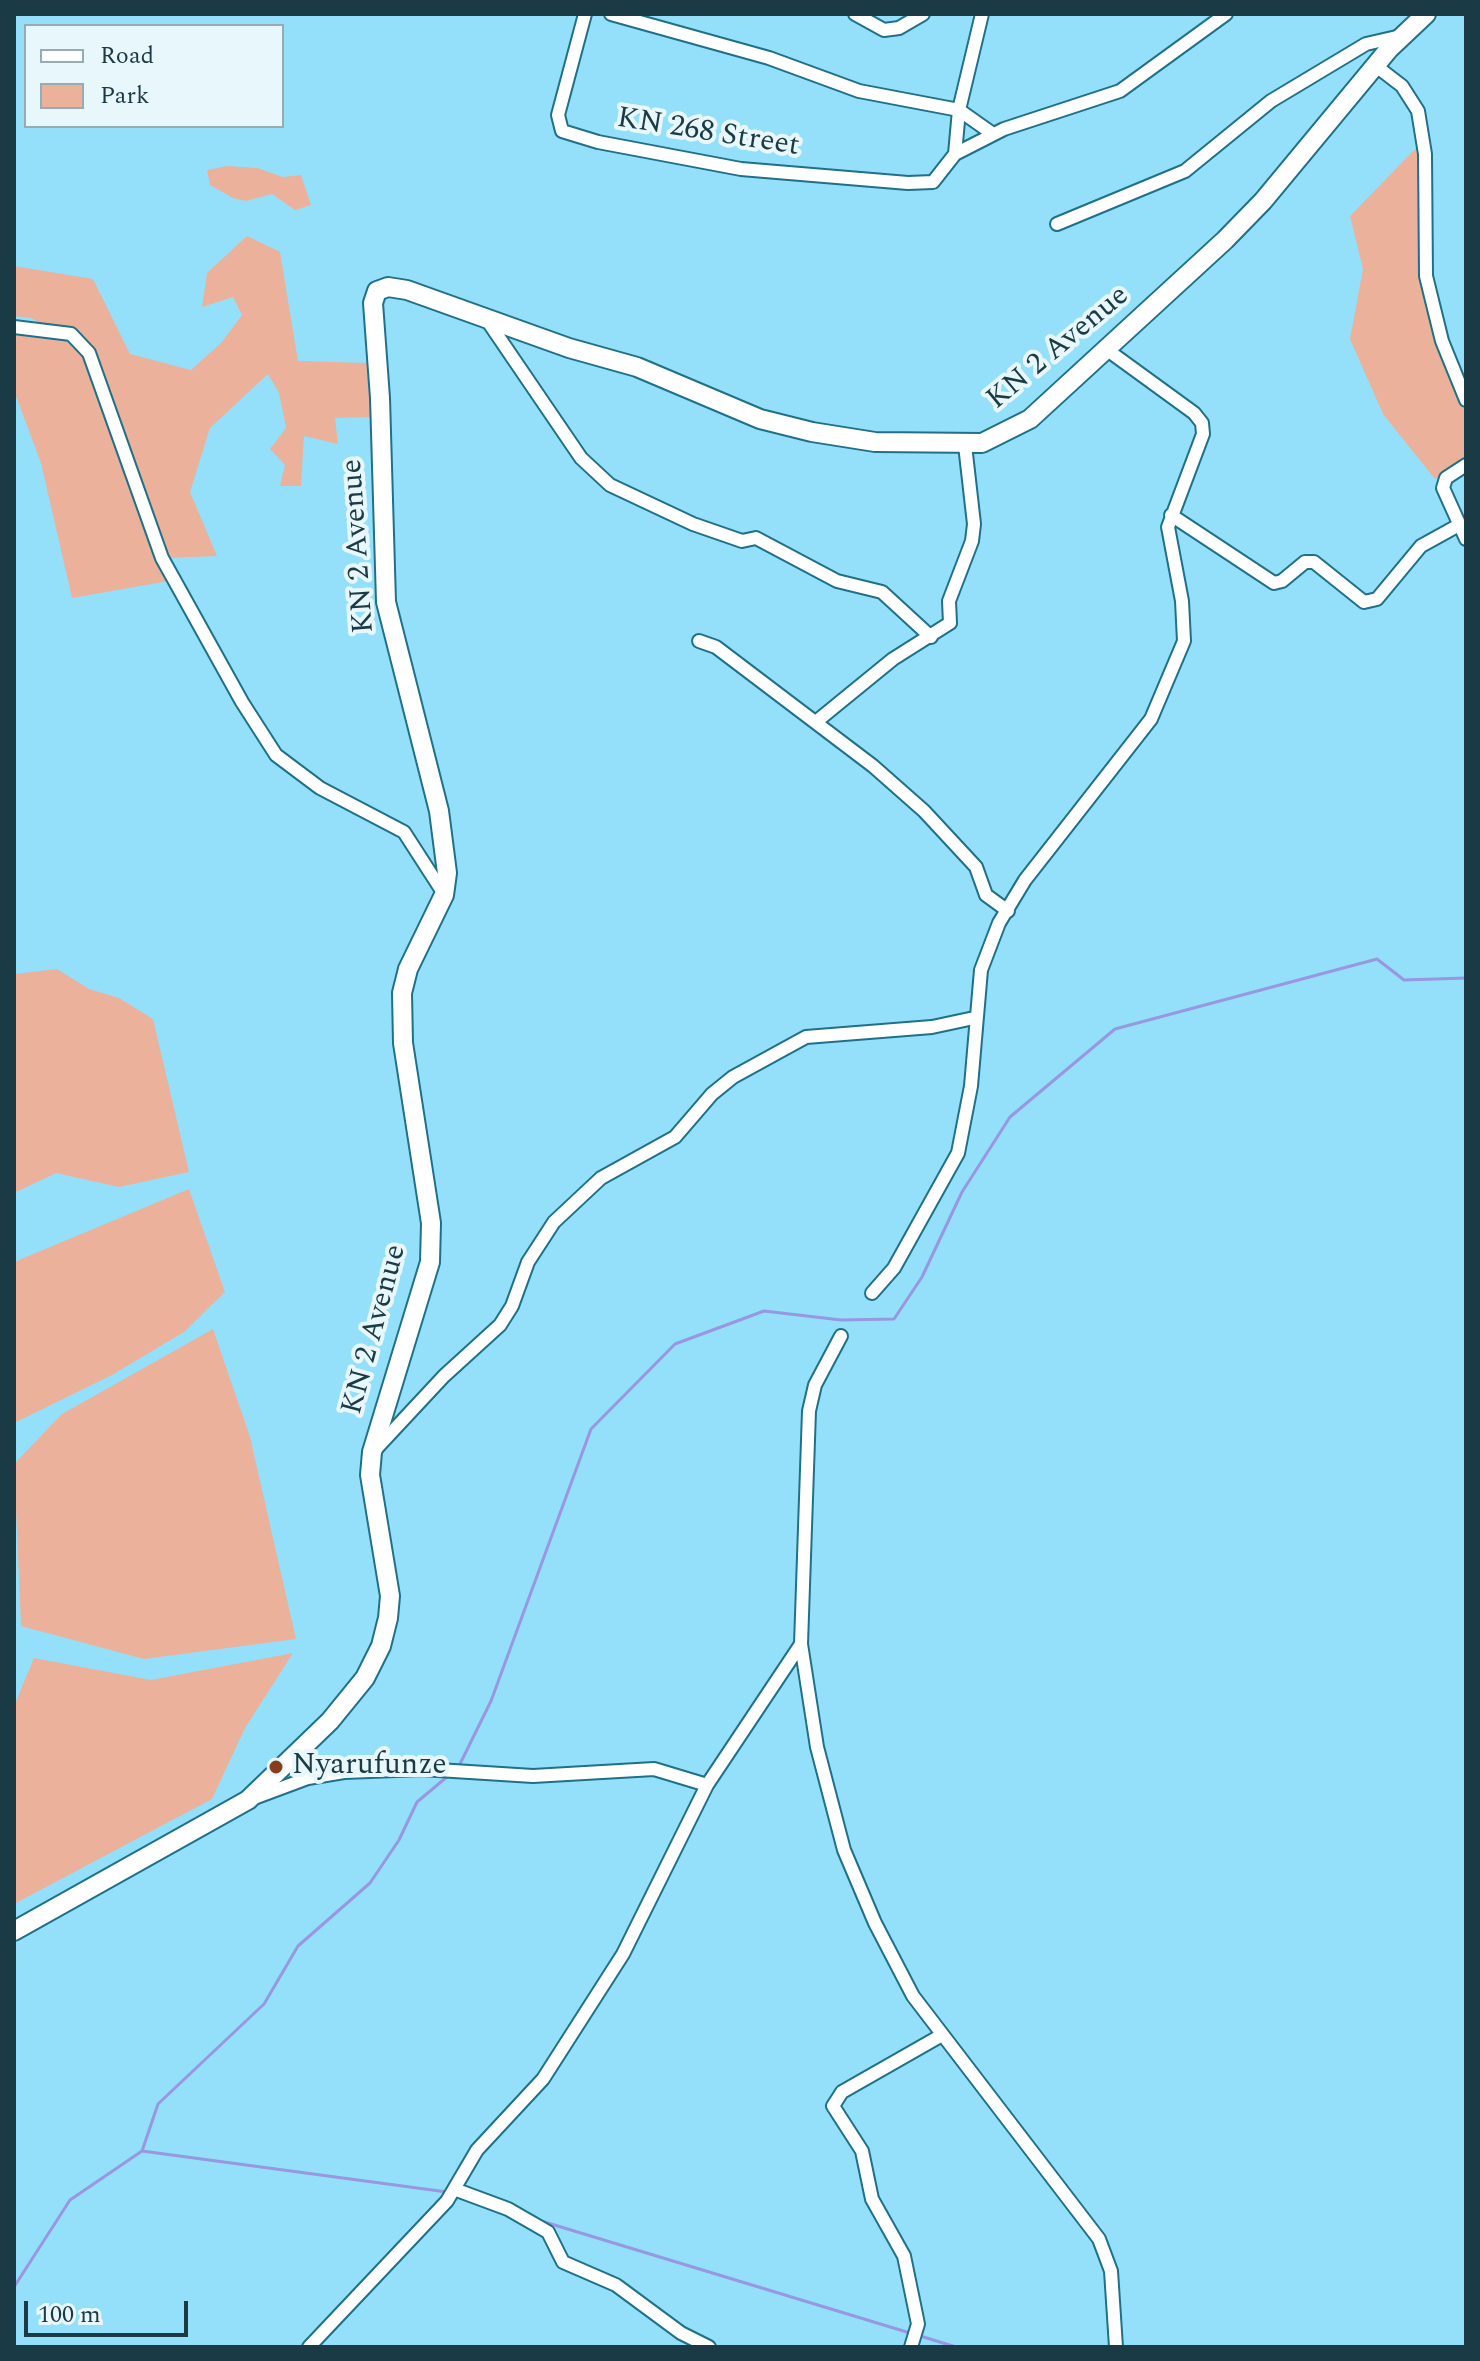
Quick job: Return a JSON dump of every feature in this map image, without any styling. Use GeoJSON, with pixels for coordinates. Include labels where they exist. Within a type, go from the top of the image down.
{"type":"FeatureCollection","features":[{"type":"Feature","properties":{"kind":"main road","name":"KN 2 Avenue"},"geometry":{"type":"LineString","coordinates":[[14,1931],[248,1800],[330,1721],[365,1678],[381,1646],[390,1596],[374,1511],[370,1475],[372,1452],[430,1262],[431,1223],[403,1043],[402,993],[408,969],[444,895],[447,857],[439,811],[386,602],[380,398],[373,303],[377,291],[388,287],[398,288],[487,320],[637,367],[773,423],[875,442],[965,445],[1007,433],[1030,419],[1106,349],[1263,201],[1401,36],[1426,14]]}},
{"type":"Feature","properties":{"kind":"street","name":"KN 268 Street"},"geometry":{"type":"LineString","coordinates":[[585,14],[558,115],[562,131],[598,142],[741,169],[864,182],[933,182],[955,154]]}},
{"type":"Feature","properties":{"kind":"street"},"geometry":{"type":"LineString","coordinates":[[611,14],[769,58],[859,91],[959,110],[993,134]]}},
{"type":"Feature","properties":{"kind":"street"},"geometry":{"type":"LineString","coordinates":[[855,14],[884,30],[899,28],[923,14]]}},
{"type":"Feature","properties":{"kind":"street"},"geometry":{"type":"LineString","coordinates":[[955,154],[959,110],[982,14]]}},
{"type":"Feature","properties":{"kind":"street"},"geometry":{"type":"LineString","coordinates":[[955,154],[993,134],[1120,91],[1226,14]]}},
{"type":"Feature","properties":{"kind":"street"},"geometry":{"type":"LineString","coordinates":[[1057,224],[1185,171],[1271,101],[1366,44],[1401,36]]}},
{"type":"Feature","properties":{"kind":"street"},"geometry":{"type":"LineString","coordinates":[[1376,66],[1402,86],[1418,111],[1425,154],[1426,276],[1442,341],[1466,400]]}},
{"type":"Feature","properties":{"kind":"street"},"geometry":{"type":"LineString","coordinates":[[487,320],[581,458],[610,485],[693,524],[742,541],[756,538],[837,581],[882,592],[931,637]]}},
{"type":"Feature","properties":{"kind":"street"},"geometry":{"type":"LineString","coordinates":[[14,327],[71,334],[89,353],[162,558],[242,702],[276,755],[320,788],[404,832],[444,895]]}},
{"type":"Feature","properties":{"kind":"street"},"geometry":{"type":"LineString","coordinates":[[872,1293],[894,1268],[958,1153],[971,1086],[974,1018],[981,970],[999,923],[1025,880],[1151,719],[1164,695],[1184,641],[1182,601],[1168,543],[1171,515],[1203,434],[1202,423],[1194,413],[1106,349]]}},
{"type":"Feature","properties":{"kind":"street"},"geometry":{"type":"LineString","coordinates":[[817,721],[893,659],[950,623],[949,601],[972,541],[974,510],[965,445]]}},
{"type":"Feature","properties":{"kind":"street"},"geometry":{"type":"LineString","coordinates":[[1466,465],[1446,478],[1443,488],[1466,539]]}},
{"type":"Feature","properties":{"kind":"street"},"geometry":{"type":"LineString","coordinates":[[1171,515],[1274,583],[1282,581],[1305,562],[1314,562],[1364,602],[1377,599],[1421,546],[1459,525]]}},
{"type":"Feature","properties":{"kind":"street"},"geometry":{"type":"LineString","coordinates":[[699,641],[716,647],[817,721],[924,811],[976,867],[986,895],[1008,911]]}},
{"type":"Feature","properties":{"kind":"street"},"geometry":{"type":"LineString","coordinates":[[372,1452],[444,1376],[500,1325],[512,1306],[528,1262],[554,1222],[601,1178],[675,1137],[712,1094],[733,1077],[806,1037],[932,1027],[974,1018]]}},
{"type":"Feature","properties":{"kind":"street"},"geometry":{"type":"LineString","coordinates":[[841,1336],[815,1385],[809,1411],[801,1644],[817,1747],[844,1850],[881,1935],[913,1996],[1099,2239],[1111,2271],[1116,2347]]}},
{"type":"Feature","properties":{"kind":"street"},"geometry":{"type":"LineString","coordinates":[[309,2347],[454,2189],[477,2150],[543,2079],[623,1954],[707,1785],[801,1644]]}},
{"type":"Feature","properties":{"kind":"street"},"geometry":{"type":"LineString","coordinates":[[248,1800],[308,1778],[344,1772],[391,1770],[533,1776],[654,1769],[707,1785]]}},
{"type":"Feature","properties":{"kind":"street"},"geometry":{"type":"LineString","coordinates":[[911,2347],[918,2324],[906,2264],[872,2199],[862,2151],[833,2106],[842,2092],[942,2035]]}},
{"type":"Feature","properties":{"kind":"street"},"geometry":{"type":"LineString","coordinates":[[454,2189],[508,2209],[548,2232],[563,2262],[616,2285],[681,2333],[709,2347]]}},
{"type":"Feature","properties":{"kind":"street"},"geometry":{"type":"LineString","coordinates":[[320,2347],[334,2321]]}},
{"type":"Feature","properties":{"kind":"green space"},"geometry":{"type":"Polygon","coordinates":[[[1418,146],[1426,243],[1419,276],[1430,318],[1466,411],[1466,461],[1435,479],[1383,414],[1350,339],[1363,269],[1350,216],[1418,146]]]}},
{"type":"Feature","properties":{"kind":"green space"},"geometry":{"type":"Polygon","coordinates":[[[227,166],[257,168],[283,177],[301,175],[311,205],[295,210],[272,194],[246,201],[233,198],[210,185],[207,170],[227,166]]]}},
{"type":"Feature","properties":{"kind":"green space"},"geometry":{"type":"Polygon","coordinates":[[[247,236],[280,252],[298,361],[369,363],[371,417],[335,418],[338,444],[304,436],[301,486],[280,486],[285,465],[270,449],[286,428],[279,393],[268,374],[210,428],[190,492],[217,556],[164,558],[174,580],[72,598],[41,463],[14,391],[14,327],[76,341],[31,318],[14,316],[14,266],[93,279],[130,354],[191,370],[221,343],[242,315],[233,297],[202,307],[207,273],[247,236]]]}},
{"type":"Feature","properties":{"kind":"green space"},"geometry":{"type":"Polygon","coordinates":[[[57,969],[89,989],[119,998],[153,1019],[189,1172],[119,1187],[56,1173],[14,1193],[14,974],[57,969]]]}},
{"type":"Feature","properties":{"kind":"green space"},"geometry":{"type":"Polygon","coordinates":[[[189,1189],[225,1292],[184,1332],[112,1375],[14,1423],[14,1262],[189,1189]]]}},
{"type":"Feature","properties":{"kind":"green space"},"geometry":{"type":"Polygon","coordinates":[[[213,1329],[250,1437],[296,1639],[144,1659],[21,1626],[14,1464],[62,1414],[213,1329]]]}},
{"type":"Feature","properties":{"kind":"green space"},"geometry":{"type":"Polygon","coordinates":[[[293,1653],[245,1728],[212,1799],[14,1904],[14,1706],[34,1658],[151,1680],[293,1653]]]}},
{"type":"Feature","properties":{"kind":"waterway"},"geometry":{"type":"LineString","coordinates":[[459,1766],[491,1701],[591,1429],[675,1344],[764,1311],[841,1320],[894,1319],[922,1277],[962,1192],[1010,1117],[1115,1029],[1377,959],[1404,980],[1466,978]]}},
{"type":"Feature","properties":{"kind":"waterway"},"geometry":{"type":"LineString","coordinates":[[142,2151],[158,2104],[264,2004],[298,1946],[370,1883],[399,1840],[417,1802],[448,1776]]}},
{"type":"Feature","properties":{"kind":"waterway"},"geometry":{"type":"LineString","coordinates":[[14,2287],[70,2200],[142,2151],[447,2192]]}},
{"type":"Feature","properties":{"kind":"waterway"},"geometry":{"type":"LineString","coordinates":[[538,2220],[910,2333]]}},
{"type":"Feature","properties":{"kind":"waterway"},"geometry":{"type":"LineString","coordinates":[[917,2335],[956,2347]]}},
{"type":"Feature","properties":{"kind":"place","name":"Nyarufunze"},"geometry":{"type":"Point","coordinates":[276,1767]}}]}
